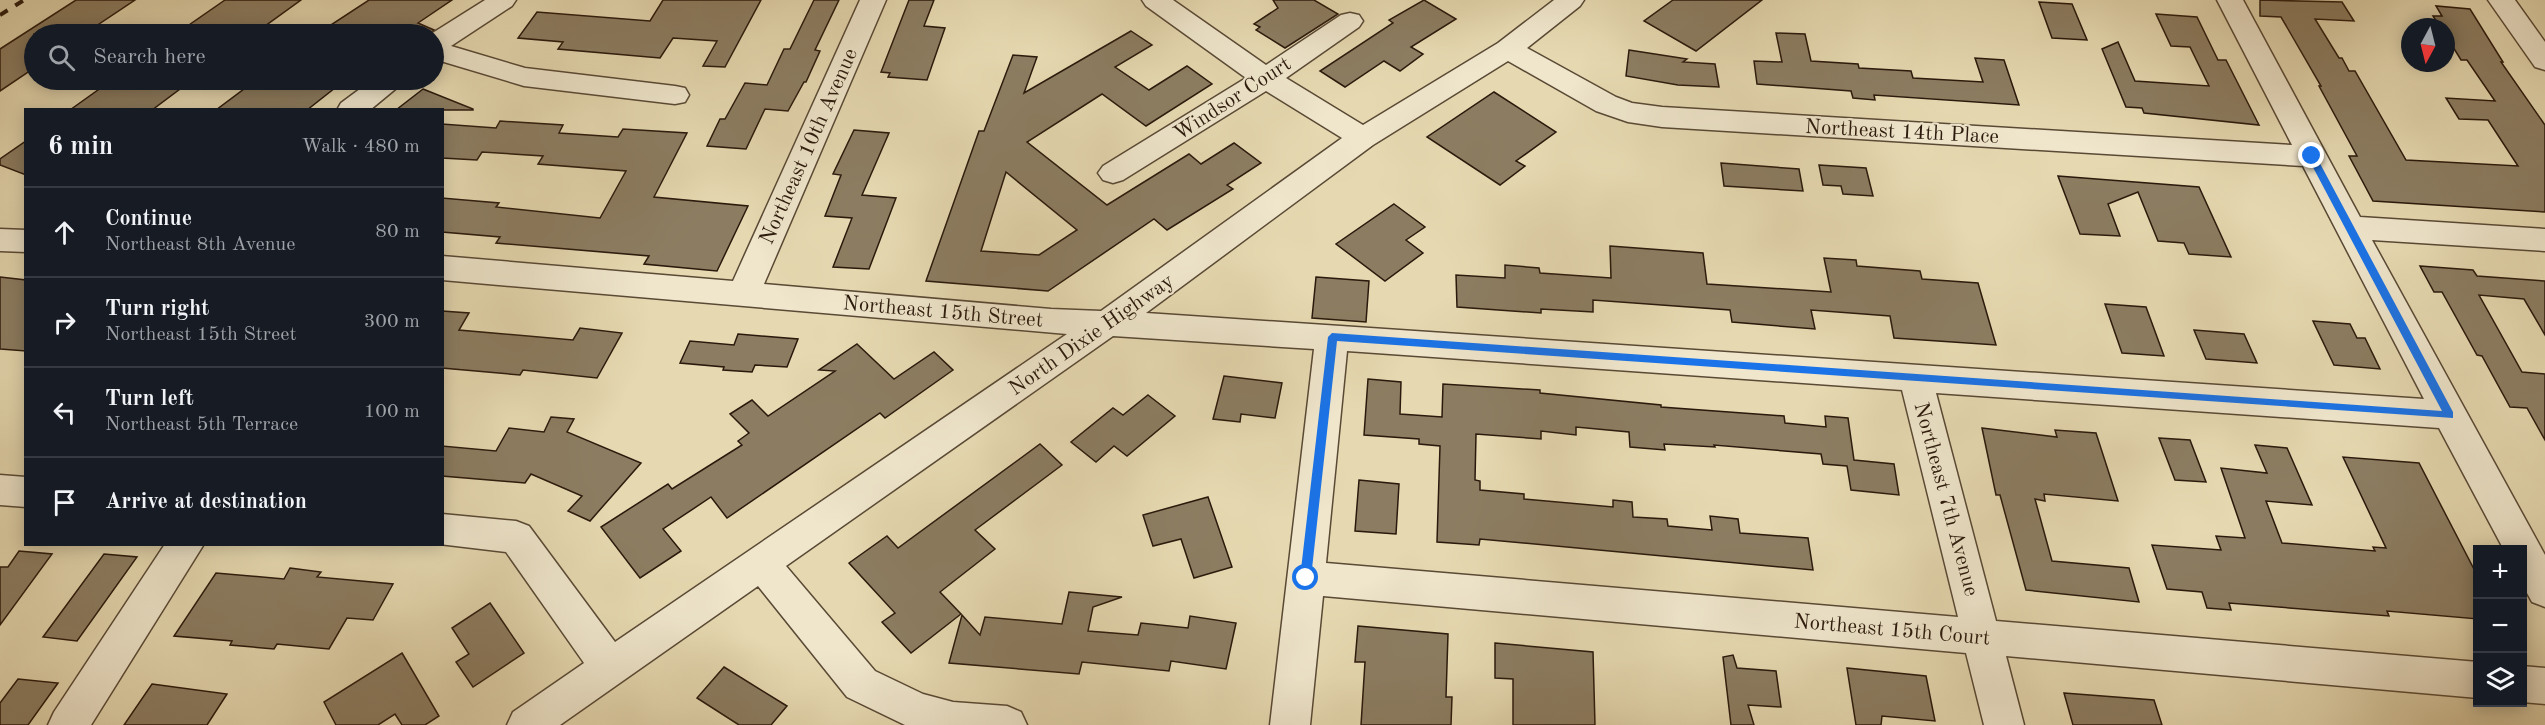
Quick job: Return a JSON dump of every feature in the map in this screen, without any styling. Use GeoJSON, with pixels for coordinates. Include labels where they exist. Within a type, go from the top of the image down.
{"type":"FeatureCollection","features":[{"type":"Feature","properties":{"kind":"street"},"geometry":{"type":"LineString","coordinates":[[444,40],[503,0]]}},
{"type":"Feature","properties":{"kind":"street","name":"Northeast 10th Avenue"},"geometry":{"type":"LineString","coordinates":[[744,293],[873,0]]}},
{"type":"Feature","properties":{"kind":"street"},"geometry":{"type":"LineString","coordinates":[[1155,0],[1266,78],[1364,138]]}},
{"type":"Feature","properties":{"kind":"street"},"geometry":{"type":"LineString","coordinates":[[2230,0],[2449,415],[2545,590]]}},
{"type":"Feature","properties":{"kind":"street"},"geometry":{"type":"LineString","coordinates":[[2501,0],[2545,60]]}},
{"type":"Feature","properties":{"kind":"street","name":"North Dixie Highway"},"geometry":{"type":"LineString","coordinates":[[527,725],[1108,323],[1364,138],[1508,49],[1554,4]]}},
{"type":"Feature","properties":{"kind":"street","name":"Windsor Court"},"geometry":{"type":"LineString","coordinates":[[1113,173],[1266,78],[1350,21]]}},
{"type":"Feature","properties":{"kind":"street","name":"Northeast 14th Place"},"geometry":{"type":"LineString","coordinates":[[1508,49],[1606,104],[1628,112],[1662,117],[2312,156]]}},
{"type":"Feature","properties":{"kind":"street"},"geometry":{"type":"LineString","coordinates":[[444,50],[524,77],[675,95]]}},
{"type":"Feature","properties":{"kind":"street"},"geometry":{"type":"LineString","coordinates":[[354,108],[376,90]]}},
{"type":"Feature","properties":{"kind":"street"},"geometry":{"type":"LineString","coordinates":[[2350,227],[2545,240]]}},
{"type":"Feature","properties":{"kind":"street"},"geometry":{"type":"LineString","coordinates":[[0,240],[24,241]]}},
{"type":"Feature","properties":{"kind":"street","name":"Northeast 15th Street"},"geometry":{"type":"LineString","coordinates":[[444,268],[1051,321],[1332,337],[2449,415]]}},
{"type":"Feature","properties":{"kind":"street"},"geometry":{"type":"LineString","coordinates":[[1290,725],[1332,337]]}},
{"type":"Feature","properties":{"kind":"street","name":"Northeast 7th Avenue"},"geometry":{"type":"LineString","coordinates":[[1916,379],[2004,725]]}},
{"type":"Feature","properties":{"kind":"street"},"geometry":{"type":"LineString","coordinates":[[0,490],[24,492]]}},
{"type":"Feature","properties":{"kind":"street"},"geometry":{"type":"LineString","coordinates":[[444,530],[516,537],[610,667]]}},
{"type":"Feature","properties":{"kind":"street"},"geometry":{"type":"LineString","coordinates":[[68,725],[185,546]]}},
{"type":"Feature","properties":{"kind":"street"},"geometry":{"type":"LineString","coordinates":[[762,564],[861,684],[917,711],[953,721],[1007,725]]}},
{"type":"Feature","properties":{"kind":"street","name":"Northeast 15th Court"},"geometry":{"type":"LineString","coordinates":[[1306,578],[2473,680]]}},
{"type":"Feature","properties":{"kind":"street"},"geometry":{"type":"LineString","coordinates":[[2527,684],[2545,686]]}},
{"type":"Feature","properties":{"kind":"building"},"geometry":{"type":"Polygon","coordinates":[[[76,0],[135,0],[99,24],[39,24],[76,0]]]}},
{"type":"Feature","properties":{"kind":"building"},"geometry":{"type":"Polygon","coordinates":[[[225,0],[301,0],[268,24],[190,24],[225,0]]]}},
{"type":"Feature","properties":{"kind":"building"},"geometry":{"type":"Polygon","coordinates":[[[369,0],[452,0],[418,23],[420,24],[332,24],[369,0]]]}},
{"type":"Feature","properties":{"kind":"building"},"geometry":{"type":"Polygon","coordinates":[[[663,0],[761,0],[725,67],[703,66],[717,41],[673,38],[660,58],[558,49],[563,42],[518,38],[537,12],[650,21],[663,0]]]}},
{"type":"Feature","properties":{"kind":"building"},"geometry":{"type":"Polygon","coordinates":[[[814,0],[839,0],[815,50],[820,51],[806,82],[788,111],[765,109],[746,149],[707,146],[720,119],[725,119],[745,83],[767,85],[784,49],[790,49],[814,0]]]}},
{"type":"Feature","properties":{"kind":"building"},"geometry":{"type":"Polygon","coordinates":[[[909,0],[934,0],[924,26],[945,28],[927,80],[888,77],[890,73],[881,72],[909,0]]]}},
{"type":"Feature","properties":{"kind":"building"},"geometry":{"type":"Polygon","coordinates":[[[1273,0],[1314,0],[1338,14],[1285,48],[1256,30],[1260,27],[1254,24],[1278,8],[1273,0]]]}},
{"type":"Feature","properties":{"kind":"building"},"geometry":{"type":"Polygon","coordinates":[[[1424,0],[1456,19],[1411,47],[1423,54],[1400,71],[1384,61],[1345,87],[1320,71],[1393,23],[1389,20],[1424,0]]]}},
{"type":"Feature","properties":{"kind":"building"},"geometry":{"type":"Polygon","coordinates":[[[1673,0],[1762,0],[1696,51],[1644,21],[1673,0]]]}},
{"type":"Feature","properties":{"kind":"building"},"geometry":{"type":"Polygon","coordinates":[[[2260,0],[2342,2],[2354,21],[2315,19],[2349,71],[2355,71],[2406,160],[2518,166],[2488,120],[2459,119],[2446,98],[2495,101],[2467,60],[2461,60],[2455,50],[2455,18],[2434,18],[2433,16],[2442,16],[2436,6],[2470,9],[2503,62],[2501,62],[2545,125],[2545,212],[2373,201],[2349,156],[2357,156],[2319,86],[2321,86],[2281,17],[2260,16],[2260,0]]]}},
{"type":"Feature","properties":{"kind":"building"},"geometry":{"type":"Polygon","coordinates":[[[2039,2],[2072,4],[2087,40],[2052,38],[2039,2]]]}},
{"type":"Feature","properties":{"kind":"building"},"geometry":{"type":"Polygon","coordinates":[[[2156,14],[2197,17],[2218,60],[2226,60],[2259,125],[2144,113],[2142,108],[2126,107],[2102,49],[2118,42],[2135,81],[2209,86],[2190,47],[2171,46],[2156,14]]]}},
{"type":"Feature","properties":{"kind":"building"},"geometry":{"type":"Polygon","coordinates":[[[1131,31],[1152,45],[1115,67],[1149,90],[1187,66],[1212,84],[1146,126],[1102,94],[1027,142],[1107,205],[1189,154],[1201,164],[1234,143],[1261,163],[1227,185],[1233,189],[1167,230],[1154,219],[1048,291],[926,281],[979,131],[984,131],[1013,55],[1037,57],[1024,93],[1131,31]],[[1006,172],[981,251],[1039,255],[1077,230],[1006,172]]]}},
{"type":"Feature","properties":{"kind":"building"},"geometry":{"type":"Polygon","coordinates":[[[1776,33],[1805,34],[1811,61],[1858,64],[1859,68],[1911,71],[1913,78],[1983,82],[1975,58],[2004,60],[2019,105],[1874,95],[1875,100],[1853,98],[1851,91],[1757,84],[1754,61],[1782,62],[1776,33]]]}},
{"type":"Feature","properties":{"kind":"building"},"geometry":{"type":"Polygon","coordinates":[[[24,34],[24,75],[0,91],[0,49],[24,34]]]}},
{"type":"Feature","properties":{"kind":"building"},"geometry":{"type":"Polygon","coordinates":[[[1629,50],[1687,59],[1683,62],[1715,64],[1719,87],[1678,85],[1626,76],[1629,50]]]}},
{"type":"Feature","properties":{"kind":"building"},"geometry":{"type":"Polygon","coordinates":[[[98,90],[179,90],[155,108],[73,108],[98,90]]]}},
{"type":"Feature","properties":{"kind":"building"},"geometry":{"type":"Polygon","coordinates":[[[243,90],[332,90],[310,108],[219,108],[243,90]]]}},
{"type":"Feature","properties":{"kind":"building"},"geometry":{"type":"Polygon","coordinates":[[[422,90],[426,90],[473,110],[444,110],[444,108],[399,108],[422,90]]]}},
{"type":"Feature","properties":{"kind":"building"},"geometry":{"type":"Polygon","coordinates":[[[1494,92],[1556,132],[1516,161],[1525,166],[1500,185],[1427,137],[1494,92]]]}},
{"type":"Feature","properties":{"kind":"building"},"geometry":{"type":"Polygon","coordinates":[[[500,121],[563,125],[559,133],[618,137],[623,129],[687,133],[654,197],[748,206],[717,271],[644,264],[649,256],[496,243],[500,237],[444,232],[444,198],[499,203],[496,207],[600,218],[626,171],[538,164],[543,156],[482,152],[477,160],[444,158],[444,124],[496,128],[500,121]]]}},
{"type":"Feature","properties":{"kind":"building"},"geometry":{"type":"Polygon","coordinates":[[[854,130],[889,133],[862,195],[896,198],[869,269],[833,267],[852,218],[825,216],[841,175],[833,174],[854,130]]]}},
{"type":"Feature","properties":{"kind":"building"},"geometry":{"type":"Polygon","coordinates":[[[24,142],[24,174],[0,165],[0,159],[24,142]]]}},
{"type":"Feature","properties":{"kind":"building"},"geometry":{"type":"Polygon","coordinates":[[[1721,163],[1799,169],[1803,191],[1724,186],[1721,163]]]}},
{"type":"Feature","properties":{"kind":"building"},"geometry":{"type":"Polygon","coordinates":[[[1819,165],[1866,168],[1873,196],[1843,194],[1841,186],[1823,185],[1819,165]]]}},
{"type":"Feature","properties":{"kind":"building"},"geometry":{"type":"Polygon","coordinates":[[[2058,176],[2199,187],[2231,257],[2189,254],[2184,243],[2158,241],[2138,192],[2108,204],[2120,236],[2080,234],[2058,176]]]}},
{"type":"Feature","properties":{"kind":"building"},"geometry":{"type":"Polygon","coordinates":[[[1394,204],[1425,227],[1406,240],[1423,253],[1385,281],[1336,244],[1394,204]]]}},
{"type":"Feature","properties":{"kind":"building"},"geometry":{"type":"Polygon","coordinates":[[[1610,246],[1703,253],[1707,284],[1831,292],[1824,258],[1856,260],[1857,266],[1920,271],[1922,279],[1978,283],[1996,345],[1894,338],[1890,316],[1811,310],[1815,329],[1732,322],[1730,310],[1593,300],[1593,312],[1541,309],[1541,313],[1457,307],[1456,275],[1505,278],[1505,265],[1539,268],[1540,273],[1611,278],[1610,246]]]}},
{"type":"Feature","properties":{"kind":"building"},"geometry":{"type":"Polygon","coordinates":[[[2420,266],[2473,270],[2477,276],[2545,281],[2545,335],[2524,299],[2479,295],[2522,372],[2545,374],[2545,440],[2527,408],[2510,407],[2482,356],[2477,355],[2442,292],[2434,292],[2420,266]]]}},
{"type":"Feature","properties":{"kind":"building"},"geometry":{"type":"Polygon","coordinates":[[[0,277],[24,280],[24,351],[0,349],[0,277]]]}},
{"type":"Feature","properties":{"kind":"building"},"geometry":{"type":"Polygon","coordinates":[[[1316,277],[1369,281],[1366,322],[1312,318],[1316,277]]]}},
{"type":"Feature","properties":{"kind":"building"},"geometry":{"type":"Polygon","coordinates":[[[2105,304],[2146,307],[2164,356],[2122,353],[2105,304]]]}},
{"type":"Feature","properties":{"kind":"building"},"geometry":{"type":"Polygon","coordinates":[[[444,311],[469,313],[459,330],[573,340],[580,328],[622,333],[597,378],[523,370],[520,375],[444,368],[444,311]]]}},
{"type":"Feature","properties":{"kind":"building"},"geometry":{"type":"Polygon","coordinates":[[[2313,321],[2350,324],[2357,338],[2365,338],[2380,369],[2334,365],[2313,321]]]}},
{"type":"Feature","properties":{"kind":"building"},"geometry":{"type":"Polygon","coordinates":[[[2194,330],[2244,334],[2257,363],[2206,359],[2194,330]]]}},
{"type":"Feature","properties":{"kind":"building"},"geometry":{"type":"Polygon","coordinates":[[[738,334],[798,339],[787,367],[755,365],[752,372],[680,363],[690,341],[734,345],[738,334]]]}},
{"type":"Feature","properties":{"kind":"building"},"geometry":{"type":"Polygon","coordinates":[[[857,344],[894,379],[934,352],[953,370],[885,418],[880,413],[727,518],[711,497],[663,529],[681,551],[640,578],[601,527],[668,484],[672,489],[742,445],[738,441],[749,433],[730,414],[752,400],[768,416],[835,371],[819,370],[857,344]]]}},
{"type":"Feature","properties":{"kind":"building"},"geometry":{"type":"Polygon","coordinates":[[[1224,376],[1282,383],[1275,418],[1241,414],[1240,422],[1213,419],[1224,376]]]}},
{"type":"Feature","properties":{"kind":"building"},"geometry":{"type":"Polygon","coordinates":[[[1368,379],[1401,382],[1400,414],[1442,417],[1443,384],[1540,390],[1540,393],[1661,405],[1661,407],[1784,416],[1785,423],[1826,427],[1825,416],[1848,418],[1854,460],[1894,464],[1899,495],[1851,490],[1847,466],[1823,464],[1821,454],[1714,445],[1715,447],[1664,444],[1665,450],[1630,447],[1629,432],[1576,427],[1576,435],[1541,431],[1541,439],[1476,434],[1475,480],[1480,481],[1480,490],[1524,494],[1524,499],[1613,507],[1613,500],[1632,502],[1633,517],[1667,519],[1668,526],[1712,530],[1710,516],[1738,519],[1740,533],[1808,538],[1813,570],[1480,539],[1479,545],[1437,542],[1440,446],[1419,444],[1419,439],[1364,435],[1368,379]]]}},
{"type":"Feature","properties":{"kind":"building"},"geometry":{"type":"Polygon","coordinates":[[[1148,395],[1175,416],[1127,456],[1114,446],[1096,462],[1071,442],[1113,408],[1123,415],[1148,395]]]}},
{"type":"Feature","properties":{"kind":"building"},"geometry":{"type":"Polygon","coordinates":[[[551,417],[574,419],[567,432],[641,463],[590,521],[568,511],[582,496],[531,474],[525,483],[444,476],[444,446],[496,451],[509,428],[544,432],[551,417]]]}},
{"type":"Feature","properties":{"kind":"building"},"geometry":{"type":"Polygon","coordinates":[[[1982,428],[2057,437],[2055,430],[2096,433],[2118,501],[2044,494],[2045,501],[2035,499],[2052,561],[2129,568],[2139,602],[2026,590],[2000,495],[1996,495],[1982,428]]]}},
{"type":"Feature","properties":{"kind":"building"},"geometry":{"type":"Polygon","coordinates":[[[2159,438],[2190,440],[2206,482],[2175,480],[2159,438]]]}},
{"type":"Feature","properties":{"kind":"building"},"geometry":{"type":"Polygon","coordinates":[[[1040,444],[1062,465],[975,530],[995,549],[940,592],[961,614],[911,653],[882,622],[895,613],[849,563],[887,536],[898,548],[1040,444]]]}},
{"type":"Feature","properties":{"kind":"building"},"geometry":{"type":"Polygon","coordinates":[[[2255,445],[2287,448],[2312,505],[2266,501],[2282,543],[2375,551],[2373,547],[2386,548],[2343,457],[2419,463],[2473,567],[2473,619],[2387,611],[2389,616],[2229,603],[2231,610],[2207,608],[2202,592],[2167,589],[2152,545],[2221,550],[2216,536],[2245,538],[2221,468],[2267,473],[2255,445]]]}},
{"type":"Feature","properties":{"kind":"building"},"geometry":{"type":"Polygon","coordinates":[[[1359,480],[1399,484],[1396,534],[1355,531],[1359,480]]]}},
{"type":"Feature","properties":{"kind":"building"},"geometry":{"type":"Polygon","coordinates":[[[1208,497],[1232,567],[1194,578],[1181,539],[1153,546],[1143,515],[1208,497]]]}},
{"type":"Feature","properties":{"kind":"building"},"geometry":{"type":"Polygon","coordinates":[[[19,551],[52,554],[0,625],[0,567],[8,567],[19,551]]]}},
{"type":"Feature","properties":{"kind":"building"},"geometry":{"type":"Polygon","coordinates":[[[104,554],[137,557],[77,641],[43,637],[104,554]]]}},
{"type":"Feature","properties":{"kind":"building"},"geometry":{"type":"Polygon","coordinates":[[[290,568],[321,572],[317,577],[393,584],[373,620],[347,618],[329,649],[277,644],[274,649],[230,645],[232,641],[174,636],[216,573],[284,579],[290,568]]]}},
{"type":"Feature","properties":{"kind":"building"},"geometry":{"type":"Polygon","coordinates":[[[1069,592],[1122,597],[1093,607],[1088,631],[1138,635],[1141,623],[1188,628],[1190,616],[1236,623],[1226,669],[1171,661],[1169,671],[1082,662],[1079,674],[949,663],[962,615],[980,635],[985,617],[1062,624],[1069,592]]]}},
{"type":"Feature","properties":{"kind":"building"},"geometry":{"type":"Polygon","coordinates":[[[490,603],[524,653],[473,687],[456,662],[469,654],[452,628],[490,603]]]}},
{"type":"Feature","properties":{"kind":"building"},"geometry":{"type":"Polygon","coordinates":[[[1358,626],[1448,634],[1446,697],[1452,697],[1451,725],[1361,725],[1365,662],[1355,662],[1358,626]]]}},
{"type":"Feature","properties":{"kind":"building"},"geometry":{"type":"Polygon","coordinates":[[[1495,643],[1593,652],[1595,725],[1513,725],[1513,679],[1495,678],[1495,643]]]}},
{"type":"Feature","properties":{"kind":"building"},"geometry":{"type":"Polygon","coordinates":[[[402,653],[439,716],[425,725],[402,725],[395,714],[378,725],[336,725],[324,702],[402,653]]]}},
{"type":"Feature","properties":{"kind":"building"},"geometry":{"type":"Polygon","coordinates":[[[1733,655],[1737,668],[1776,671],[1781,707],[1748,705],[1754,725],[1731,725],[1723,657],[1733,655]]]}},
{"type":"Feature","properties":{"kind":"building"},"geometry":{"type":"Polygon","coordinates":[[[724,667],[787,706],[771,725],[739,725],[697,698],[724,667]]]}},
{"type":"Feature","properties":{"kind":"building"},"geometry":{"type":"Polygon","coordinates":[[[1847,668],[1926,676],[1935,721],[1882,716],[1881,725],[1856,725],[1847,668]]]}},
{"type":"Feature","properties":{"kind":"building"},"geometry":{"type":"Polygon","coordinates":[[[18,679],[58,683],[28,725],[0,725],[0,703],[18,679]]]}},
{"type":"Feature","properties":{"kind":"building"},"geometry":{"type":"Polygon","coordinates":[[[152,684],[227,694],[207,725],[124,725],[152,684]]]}},
{"type":"Feature","properties":{"kind":"building"},"geometry":{"type":"Polygon","coordinates":[[[2064,693],[2154,700],[2162,725],[2073,725],[2064,693]]]}},
{"type":"Feature","properties":{"kind":"railway"},"geometry":{"type":"LineString","coordinates":[[0,15],[24,0]]}},
{"type":"Feature","properties":{"kind":"route"},"geometry":{"type":"LineString","coordinates":[[1306,578],[1332,337],[2449,415],[2312,156]]}}]}
